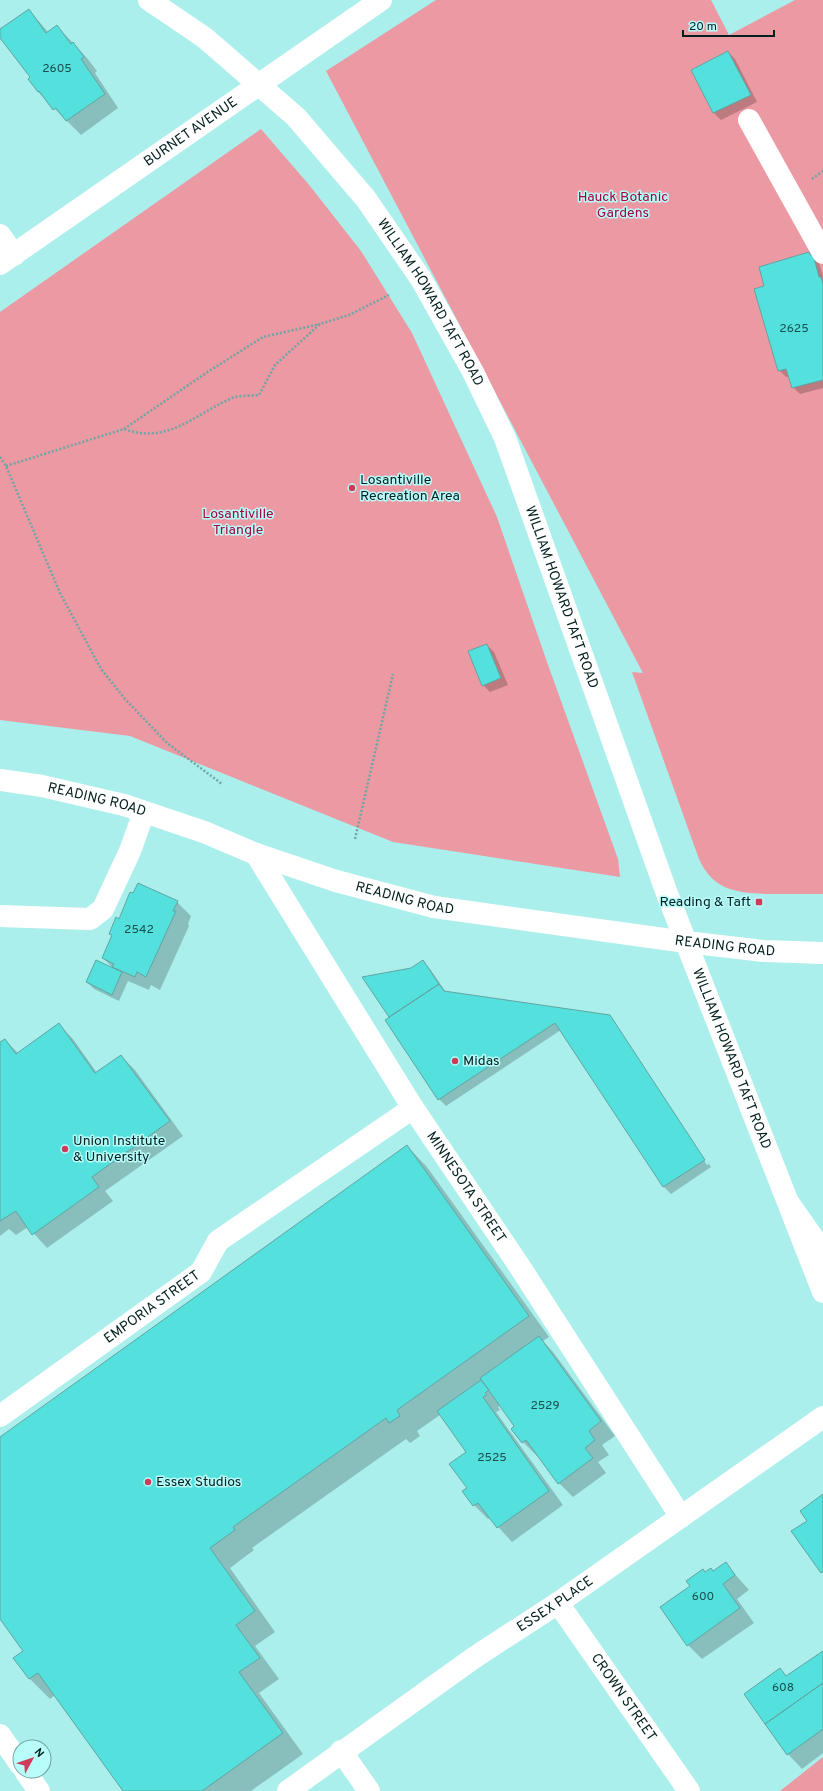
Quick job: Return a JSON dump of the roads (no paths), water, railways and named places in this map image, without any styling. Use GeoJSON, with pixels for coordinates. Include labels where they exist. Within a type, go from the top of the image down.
{"type":"FeatureCollection","features":[{"type":"Feature","properties":{"kind":"main road","name":"WILLIAM HOWARD TAFT ROAD"},"geometry":{"type":"LineString","coordinates":[[149,0],[205,38],[296,117],[366,199],[421,279],[473,372],[505,438],[666,891],[823,1292]]}},
{"type":"Feature","properties":{"kind":"main road","name":"BURNET AVENUE"},"geometry":{"type":"LineString","coordinates":[[7,259],[381,0]]}},
{"type":"Feature","properties":{"kind":"main road"},"geometry":{"type":"LineString","coordinates":[[749,120],[823,253]]}},
{"type":"Feature","properties":{"kind":"main road"},"geometry":{"type":"LineString","coordinates":[[0,235],[7,259]]}},
{"type":"Feature","properties":{"kind":"main road","name":"READING ROAD"},"geometry":{"type":"LineString","coordinates":[[0,780],[42,786],[124,805],[204,832],[256,854],[336,881],[434,907],[686,942],[764,951],[823,953]]}},
{"type":"Feature","properties":{"kind":"main road"},"geometry":{"type":"LineString","coordinates":[[0,916],[90,919],[103,909],[130,851],[144,812]]}},
{"type":"Feature","properties":{"kind":"main road","name":"MINNESOTA STREET"},"geometry":{"type":"LineString","coordinates":[[256,854],[412,1108],[520,1267],[681,1517]]}},
{"type":"Feature","properties":{"kind":"main road","name":"EMPORIA STREET"},"geometry":{"type":"LineString","coordinates":[[0,1416],[201,1272],[218,1241],[412,1108]]}},
{"type":"Feature","properties":{"kind":"main road"},"geometry":{"type":"LineString","coordinates":[[788,1202],[823,1252]]}},
{"type":"Feature","properties":{"kind":"main road","name":"ESSEX PLACE"},"geometry":{"type":"LineString","coordinates":[[288,1791],[475,1657],[558,1603],[823,1417]]}},
{"type":"Feature","properties":{"kind":"main road","name":"CROWN STREET"},"geometry":{"type":"LineString","coordinates":[[558,1603],[689,1791]]}},
{"type":"Feature","properties":{"kind":"main road"},"geometry":{"type":"LineString","coordinates":[[0,1735],[12,1752]]}},
{"type":"Feature","properties":{"kind":"main road"},"geometry":{"type":"LineString","coordinates":[[341,1752],[369,1791]]}},
{"type":"Feature","properties":{"kind":"main road"},"geometry":{"type":"LineString","coordinates":[[31,1779],[40,1791]]}},
{"type":"Feature","properties":{"kind":"place","name":"Losantiville Recreation Area"},"geometry":{"type":"Point","coordinates":[352,488]}},
{"type":"Feature","properties":{"kind":"place","name":"Reading & Taft"},"geometry":{"type":"Point","coordinates":[759,902]}},
{"type":"Feature","properties":{"kind":"place","name":"Midas"},"geometry":{"type":"Point","coordinates":[455,1061]}},
{"type":"Feature","properties":{"kind":"place","name":"Union Institute & University"},"geometry":{"type":"Point","coordinates":[65,1149]}},
{"type":"Feature","properties":{"kind":"place","name":"Essex Studios"},"geometry":{"type":"Point","coordinates":[148,1482]}},
{"type":"Feature","properties":{"kind":"park label","name":"Hauck Botanic Gardens"},"geometry":{"type":"Point","coordinates":[623,206]}},
{"type":"Feature","properties":{"kind":"park label","name":"Losantiville Triangle"},"geometry":{"type":"Point","coordinates":[238,522]}}]}
